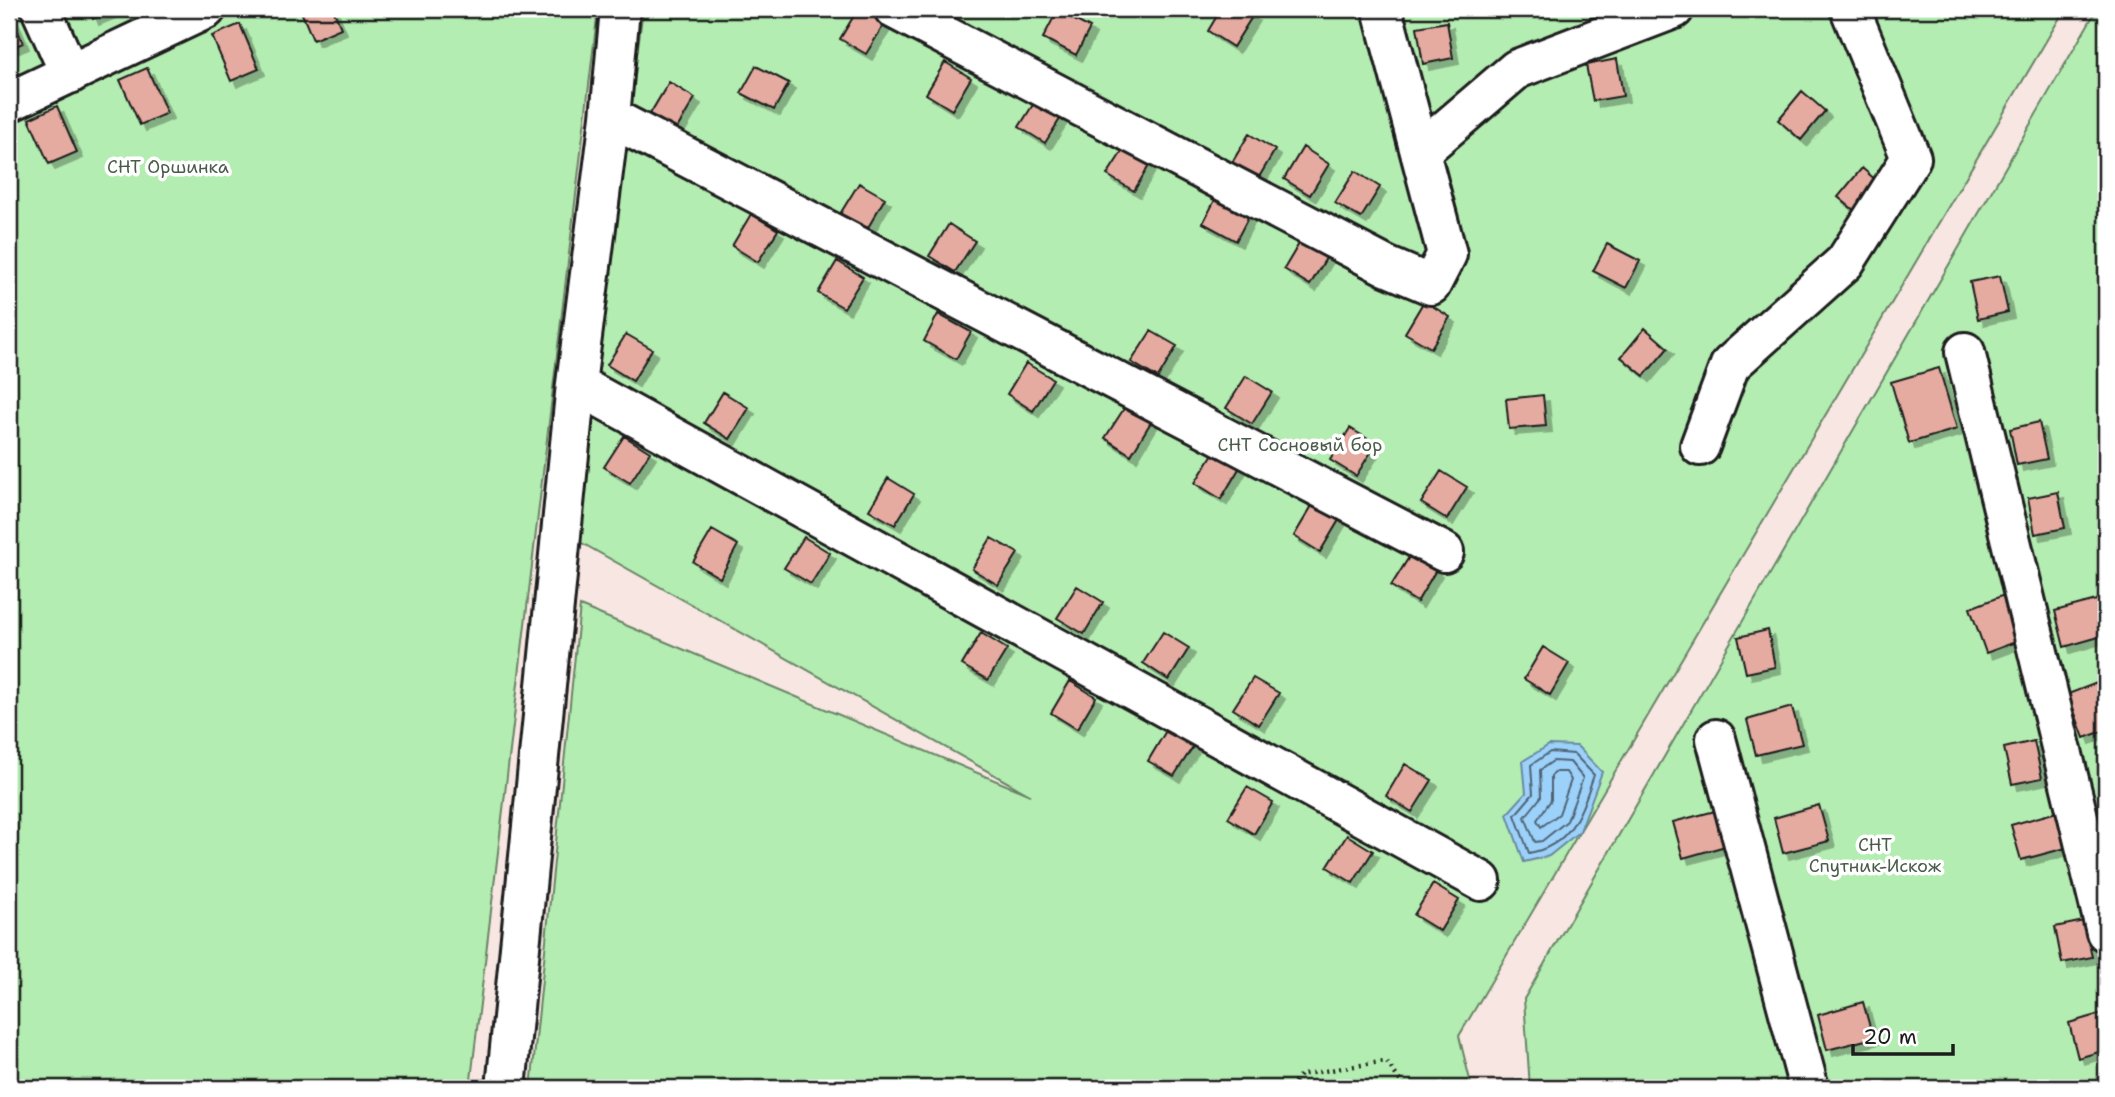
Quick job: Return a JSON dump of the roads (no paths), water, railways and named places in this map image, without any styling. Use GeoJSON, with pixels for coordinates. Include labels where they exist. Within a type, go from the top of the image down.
{"type":"FeatureCollection","features":[{"type":"Feature","properties":{"kind":"street"},"geometry":{"type":"LineString","coordinates":[[41,9],[70,74]]}},
{"type":"Feature","properties":{"kind":"street"},"geometry":{"type":"LineString","coordinates":[[9,102],[206,9]]}},
{"type":"Feature","properties":{"kind":"street"},"geometry":{"type":"LineString","coordinates":[[506,1088],[576,384],[610,117],[620,9]]}},
{"type":"Feature","properties":{"kind":"street"},"geometry":{"type":"LineString","coordinates":[[894,9],[1385,266],[1431,285],[1447,254],[1382,9]]}},
{"type":"Feature","properties":{"kind":"street"},"geometry":{"type":"LineString","coordinates":[[1421,151],[1517,69],[1674,9]]}},
{"type":"Feature","properties":{"kind":"street"},"geometry":{"type":"LineString","coordinates":[[1700,446],[1730,365],[1846,262],[1912,158],[1850,9]]}},
{"type":"Feature","properties":{"kind":"street"},"geometry":{"type":"LineString","coordinates":[[610,117],[1444,552]]}},
{"type":"Feature","properties":{"kind":"street"},"geometry":{"type":"LineString","coordinates":[[1965,352],[2106,933]]}},
{"type":"Feature","properties":{"kind":"street"},"geometry":{"type":"LineString","coordinates":[[576,384],[1481,881]]}},
{"type":"Feature","properties":{"kind":"street"},"geometry":{"type":"LineString","coordinates":[[1716,739],[1810,1088]]}},
{"type":"Feature","properties":{"kind":"water"},"geometry":{"type":"Polygon","coordinates":[[[1549,745],[1577,746],[1602,772],[1580,831],[1549,856],[1524,862],[1507,814],[1526,793],[1523,761],[1549,745]]]}},
{"type":"Feature","properties":{"kind":"park label","name":"СНТ Оршинка"},"geometry":{"type":"Point","coordinates":[168,167]}},
{"type":"Feature","properties":{"kind":"park label","name":"СНТ Сосновый бор"},"geometry":{"type":"Point","coordinates":[1300,445]}},
{"type":"Feature","properties":{"kind":"park label","name":"СНТ Спутник-Искож"},"geometry":{"type":"Point","coordinates":[1875,855]}}]}
